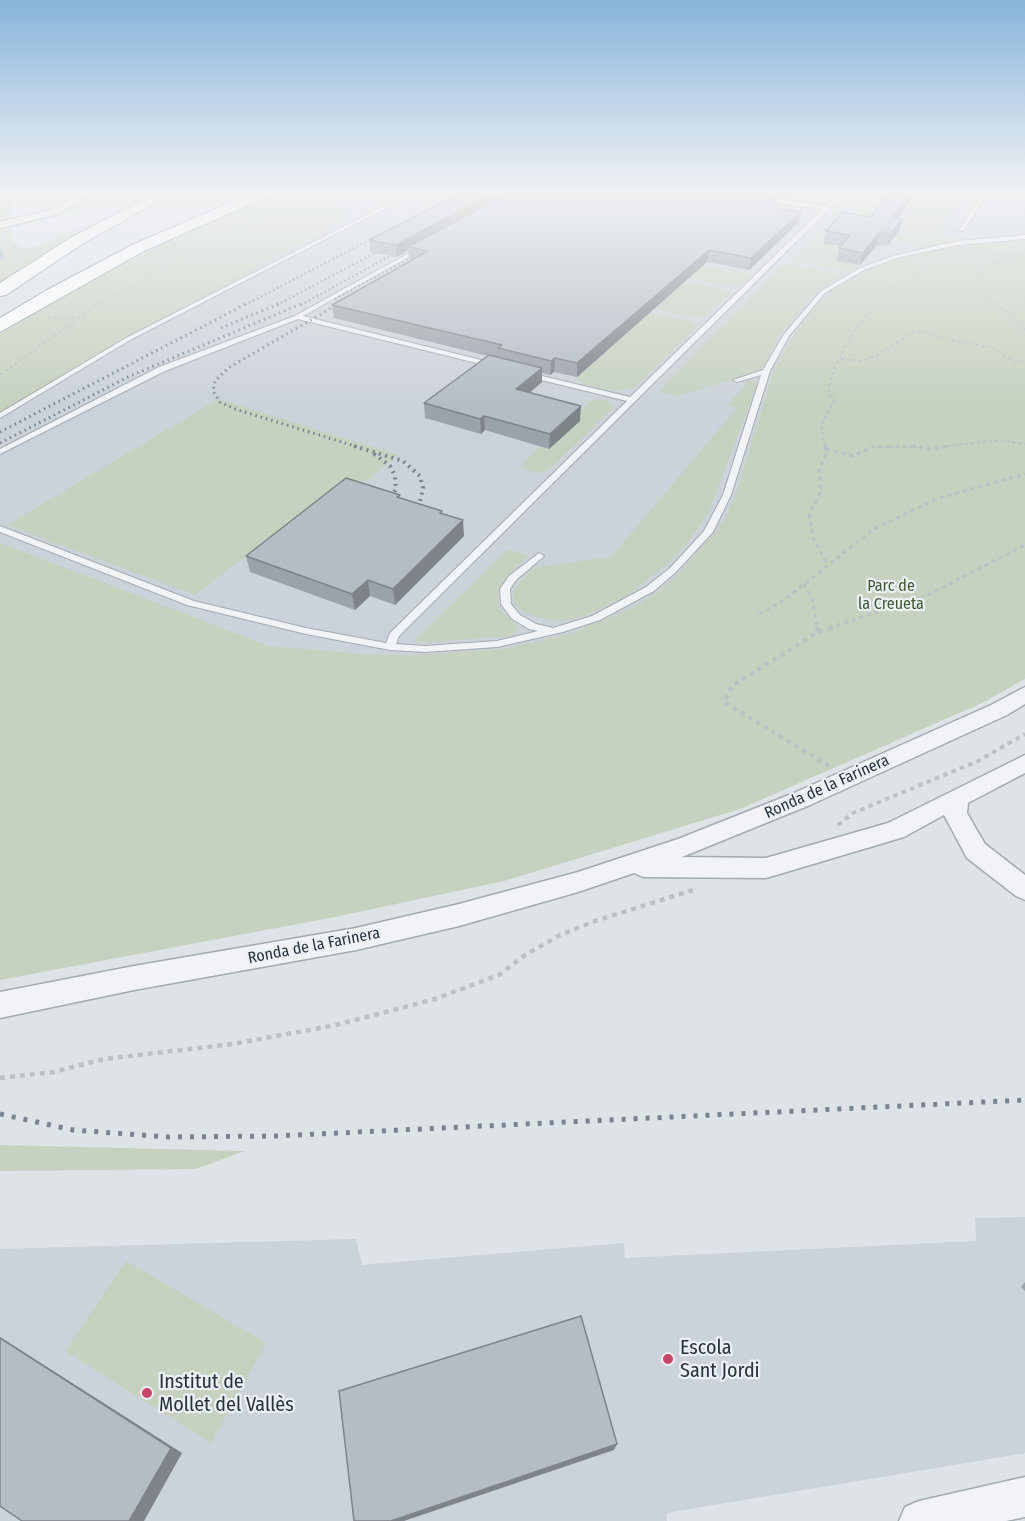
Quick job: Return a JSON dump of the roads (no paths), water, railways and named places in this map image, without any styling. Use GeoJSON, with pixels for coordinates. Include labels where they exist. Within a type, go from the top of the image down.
{"type":"FeatureCollection","features":[{"type":"Feature","properties":{"kind":"highway"},"geometry":{"type":"LineString","coordinates":[[0,291],[43,263]]}},
{"type":"Feature","properties":{"kind":"highway"},"geometry":{"type":"LineString","coordinates":[[0,307],[71,263]]}},
{"type":"Feature","properties":{"kind":"highway"},"geometry":{"type":"LineString","coordinates":[[0,319],[86,263]]}},
{"type":"Feature","properties":{"kind":"highway"},"geometry":{"type":"LineString","coordinates":[[0,326],[111,263]]}},
{"type":"Feature","properties":{"kind":"street","name":"Ronda de la Farinera"},"geometry":{"type":"LineString","coordinates":[[0,1005],[134,978],[356,939],[459,915],[623,867],[686,846],[849,778],[999,710],[1025,694]]}},
{"type":"Feature","properties":{"kind":"street","name":"Ronda de la Farinera"},"geometry":{"type":"LineString","coordinates":[[623,867],[766,868],[895,830],[1025,763]]}},
{"type":"Feature","properties":{"kind":"street"},"geometry":{"type":"LineString","coordinates":[[957,798],[955,813],[976,851],[1025,889]]}},
{"type":"Feature","properties":{"kind":"street"},"geometry":{"type":"LineString","coordinates":[[919,1521],[1025,1497]]}},
{"type":"Feature","properties":{"kind":"lane"},"geometry":{"type":"LineString","coordinates":[[0,416],[128,339],[276,263]]}},
{"type":"Feature","properties":{"kind":"lane"},"geometry":{"type":"LineString","coordinates":[[0,452],[162,369],[297,317],[395,263]]}},
{"type":"Feature","properties":{"kind":"lane"},"geometry":{"type":"LineString","coordinates":[[390,647],[394,635],[770,263]]}},
{"type":"Feature","properties":{"kind":"lane"},"geometry":{"type":"LineString","coordinates":[[0,529],[191,603],[306,631],[390,647],[425,649],[497,644],[559,630],[596,618],[650,589],[673,570],[708,532],[727,495],[766,371],[786,335],[811,303],[830,288],[857,272],[880,263]]}},
{"type":"Feature","properties":{"kind":"lane"},"geometry":{"type":"LineString","coordinates":[[297,317],[506,369]]}},
{"type":"Feature","properties":{"kind":"lane"},"geometry":{"type":"LineString","coordinates":[[737,380],[766,371]]}},
{"type":"Feature","properties":{"kind":"lane"},"geometry":{"type":"LineString","coordinates":[[517,372],[632,400]]}},
{"type":"Feature","properties":{"kind":"lane"},"geometry":{"type":"LineString","coordinates":[[539,556],[508,583],[505,589],[506,604],[516,617],[533,627],[559,630]]}},
{"type":"Feature","properties":{"kind":"railway"},"geometry":{"type":"LineString","coordinates":[[245,305],[326,263]]}},
{"type":"Feature","properties":{"kind":"railway"},"geometry":{"type":"LineString","coordinates":[[280,303],[356,263]]}},
{"type":"Feature","properties":{"kind":"railway"},"geometry":{"type":"LineString","coordinates":[[301,305],[377,263]]}},
{"type":"Feature","properties":{"kind":"railway"},"geometry":{"type":"LineString","coordinates":[[335,299],[400,263]]}},
{"type":"Feature","properties":{"kind":"railway"},"geometry":{"type":"LineString","coordinates":[[337,305],[347,299]]}},
{"type":"Feature","properties":{"kind":"railway"},"geometry":{"type":"LineString","coordinates":[[0,432],[248,303]]}},
{"type":"Feature","properties":{"kind":"railway"},"geometry":{"type":"LineString","coordinates":[[221,328],[280,303]]}},
{"type":"Feature","properties":{"kind":"railway"},"geometry":{"type":"LineString","coordinates":[[0,443],[130,376],[303,303]]}},
{"type":"Feature","properties":{"kind":"railway"},"geometry":{"type":"LineString","coordinates":[[340,303],[228,368],[215,381],[213,391],[220,402],[235,409],[358,447]]}},
{"type":"Feature","properties":{"kind":"railway"},"geometry":{"type":"LineString","coordinates":[[354,446],[403,461],[420,476],[423,488],[419,506],[411,516]]}},
{"type":"Feature","properties":{"kind":"railway"},"geometry":{"type":"LineString","coordinates":[[374,454],[390,466],[395,476],[396,489],[386,505]]}},
{"type":"Feature","properties":{"kind":"railway"},"geometry":{"type":"LineString","coordinates":[[0,1114],[73,1130],[168,1137],[276,1136],[1025,1100]]}},
{"type":"Feature","properties":{"kind":"place","name":"Escola Sant Jordi"},"geometry":{"type":"Point","coordinates":[668,1359]}},
{"type":"Feature","properties":{"kind":"place","name":"Institut de Mollet del Vallès"},"geometry":{"type":"Point","coordinates":[147,1393]}},
{"type":"Feature","properties":{"kind":"park label","name":"Parc de la Creueta"},"geometry":{"type":"Point","coordinates":[891,596]}}]}
